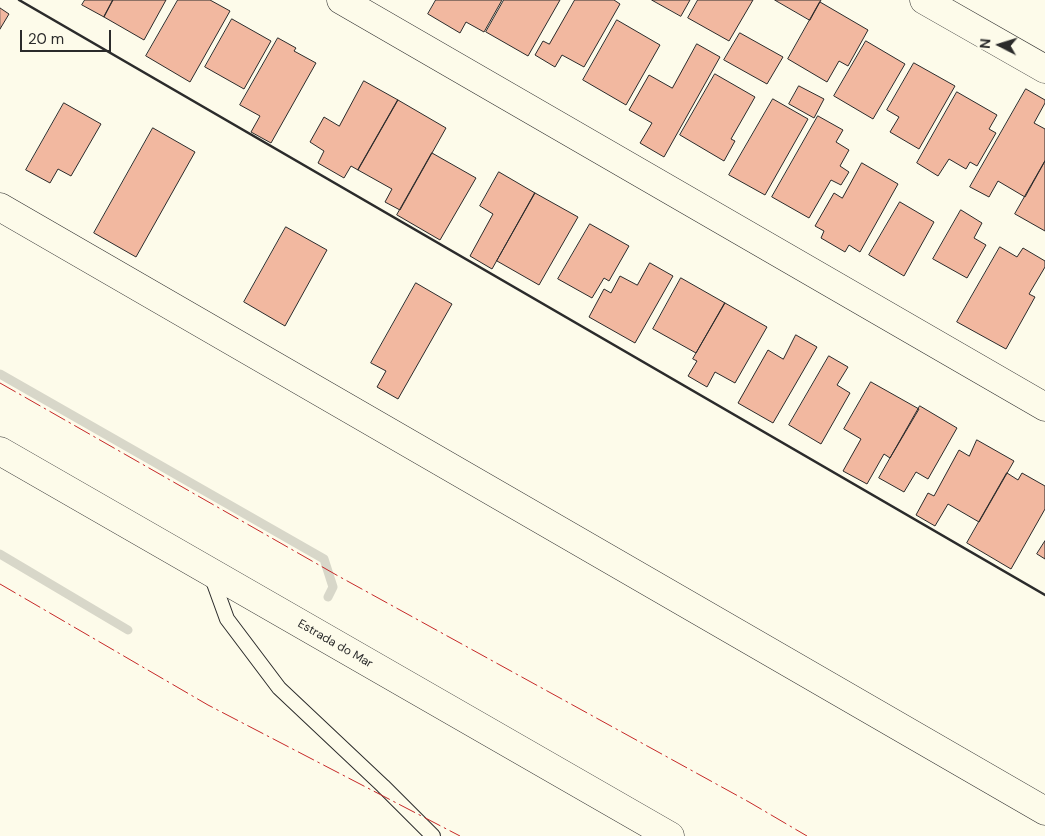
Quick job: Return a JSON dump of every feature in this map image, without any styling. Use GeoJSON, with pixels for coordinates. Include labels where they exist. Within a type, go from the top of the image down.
{"type":"FeatureCollection","features":[{"type":"Feature","properties":{"kind":"street"},"geometry":{"type":"LineString","coordinates":[[341,0],[1045,407]]}},
{"type":"Feature","properties":{"kind":"street"},"geometry":{"type":"LineString","coordinates":[[924,0],[1045,69]]}},
{"type":"Feature","properties":{"kind":"street"},"geometry":{"type":"LineString","coordinates":[[0,207],[1045,811]]}},
{"type":"Feature","properties":{"kind":"street","name":"Estrada do Mar"},"geometry":{"type":"LineString","coordinates":[[0,451],[670,836]]}},
{"type":"Feature","properties":{"kind":"lane"},"geometry":{"type":"LineString","coordinates":[[209,572],[228,619],[279,688],[433,836]]}},
{"type":"Feature","properties":{"kind":"building"},"geometry":{"type":"Polygon","coordinates":[[[85,0],[113,0],[104,17],[82,5],[85,0]]]}},
{"type":"Feature","properties":{"kind":"building"},"geometry":{"type":"Polygon","coordinates":[[[113,0],[166,0],[144,40],[104,17],[113,0]]]}},
{"type":"Feature","properties":{"kind":"building"},"geometry":{"type":"Polygon","coordinates":[[[178,0],[210,0],[230,11],[190,82],[146,56],[178,0]]]}},
{"type":"Feature","properties":{"kind":"building"},"geometry":{"type":"Polygon","coordinates":[[[436,0],[502,0],[484,32],[466,22],[460,33],[428,14],[436,0]]]}},
{"type":"Feature","properties":{"kind":"building"},"geometry":{"type":"Polygon","coordinates":[[[504,0],[560,0],[528,56],[486,32],[504,0]]]}},
{"type":"Feature","properties":{"kind":"building"},"geometry":{"type":"Polygon","coordinates":[[[575,0],[614,0],[620,4],[584,67],[562,55],[555,67],[535,55],[543,41],[549,44],[575,0]]]}},
{"type":"Feature","properties":{"kind":"building"},"geometry":{"type":"Polygon","coordinates":[[[652,0],[690,0],[681,16],[652,0]]]}},
{"type":"Feature","properties":{"kind":"building"},"geometry":{"type":"Polygon","coordinates":[[[698,0],[753,0],[729,41],[688,18],[698,0]]]}},
{"type":"Feature","properties":{"kind":"building"},"geometry":{"type":"Polygon","coordinates":[[[775,0],[821,0],[810,20],[775,0]]]}},
{"type":"Feature","properties":{"kind":"building"},"geometry":{"type":"Polygon","coordinates":[[[820,2],[868,30],[848,66],[839,61],[827,82],[788,59],[820,2]]]}},
{"type":"Feature","properties":{"kind":"building"},"geometry":{"type":"Polygon","coordinates":[[[0,8],[9,14],[0,29],[0,8]]]}},
{"type":"Feature","properties":{"kind":"building"},"geometry":{"type":"Polygon","coordinates":[[[232,19],[271,41],[244,89],[205,67],[232,19]]]}},
{"type":"Feature","properties":{"kind":"building"},"geometry":{"type":"Polygon","coordinates":[[[617,20],[660,45],[626,105],[583,80],[617,20]]]}},
{"type":"Feature","properties":{"kind":"building"},"geometry":{"type":"Polygon","coordinates":[[[740,33],[783,57],[767,84],[724,60],[740,33]]]}},
{"type":"Feature","properties":{"kind":"building"},"geometry":{"type":"Polygon","coordinates":[[[278,38],[296,48],[294,51],[316,63],[271,143],[251,132],[260,116],[240,105],[278,38]]]}},
{"type":"Feature","properties":{"kind":"building"},"geometry":{"type":"Polygon","coordinates":[[[866,41],[905,64],[873,119],[834,96],[866,41]]]}},
{"type":"Feature","properties":{"kind":"building"},"geometry":{"type":"Polygon","coordinates":[[[697,44],[720,57],[664,157],[640,143],[652,123],[629,110],[649,75],[672,88],[697,44]]]}},
{"type":"Feature","properties":{"kind":"building"},"geometry":{"type":"Polygon","coordinates":[[[914,63],[955,86],[919,149],[890,132],[899,117],[887,110],[914,63]]]}},
{"type":"Feature","properties":{"kind":"building"},"geometry":{"type":"Polygon","coordinates":[[[715,74],[755,97],[731,139],[735,141],[724,161],[680,135],[715,74]]]}},
{"type":"Feature","properties":{"kind":"building"},"geometry":{"type":"Polygon","coordinates":[[[364,81],[398,100],[358,170],[351,166],[344,178],[318,163],[324,151],[310,142],[324,117],[339,126],[364,81]]]}},
{"type":"Feature","properties":{"kind":"building"},"geometry":{"type":"Polygon","coordinates":[[[799,86],[824,99],[814,118],[789,104],[799,86]]]}},
{"type":"Feature","properties":{"kind":"building"},"geometry":{"type":"Polygon","coordinates":[[[1026,89],[1045,100],[1034,123],[1045,129],[1045,161],[1025,197],[998,181],[989,197],[970,187],[1026,89]]]}},
{"type":"Feature","properties":{"kind":"building"},"geometry":{"type":"Polygon","coordinates":[[[957,92],[997,115],[989,129],[996,133],[977,166],[970,162],[966,169],[949,159],[938,176],[917,163],[957,92]]]}},
{"type":"Feature","properties":{"kind":"building"},"geometry":{"type":"Polygon","coordinates":[[[773,99],[808,119],[765,195],[729,175],[773,99]]]}},
{"type":"Feature","properties":{"kind":"building"},"geometry":{"type":"Polygon","coordinates":[[[398,100],[446,128],[400,210],[385,202],[392,189],[358,170],[398,100]]]}},
{"type":"Feature","properties":{"kind":"building"},"geometry":{"type":"Polygon","coordinates":[[[64,103],[101,124],[71,176],[58,169],[50,183],[26,170],[64,103]]]}},
{"type":"Feature","properties":{"kind":"building"},"geometry":{"type":"Polygon","coordinates":[[[818,116],[843,130],[836,142],[849,150],[840,166],[849,172],[841,185],[831,180],[809,218],[772,197],[818,116]]]}},
{"type":"Feature","properties":{"kind":"building"},"geometry":{"type":"Polygon","coordinates":[[[153,128],[195,152],[136,257],[94,233],[153,128]]]}},
{"type":"Feature","properties":{"kind":"building"},"geometry":{"type":"Polygon","coordinates":[[[432,153],[476,178],[440,240],[397,215],[432,153]]]}},
{"type":"Feature","properties":{"kind":"building"},"geometry":{"type":"Polygon","coordinates":[[[1045,161],[1045,231],[1015,214],[1045,161]]]}},
{"type":"Feature","properties":{"kind":"building"},"geometry":{"type":"Polygon","coordinates":[[[862,163],[898,184],[860,252],[849,245],[845,252],[821,238],[824,231],[815,226],[834,193],[842,198],[862,163]]]}},
{"type":"Feature","properties":{"kind":"building"},"geometry":{"type":"Polygon","coordinates":[[[499,172],[535,193],[492,269],[470,256],[493,214],[480,206],[499,172]]]}},
{"type":"Feature","properties":{"kind":"building"},"geometry":{"type":"Polygon","coordinates":[[[535,193],[578,217],[539,285],[497,261],[535,193]]]}},
{"type":"Feature","properties":{"kind":"building"},"geometry":{"type":"Polygon","coordinates":[[[900,202],[934,222],[904,276],[869,255],[900,202]]]}},
{"type":"Feature","properties":{"kind":"building"},"geometry":{"type":"Polygon","coordinates":[[[961,210],[982,223],[974,238],[986,245],[967,278],[933,259],[961,210]]]}},
{"type":"Feature","properties":{"kind":"building"},"geometry":{"type":"Polygon","coordinates":[[[590,224],[629,246],[609,281],[604,278],[592,298],[558,279],[590,224]]]}},
{"type":"Feature","properties":{"kind":"building"},"geometry":{"type":"Polygon","coordinates":[[[286,227],[327,250],[285,326],[244,302],[286,227]]]}},
{"type":"Feature","properties":{"kind":"building"},"geometry":{"type":"Polygon","coordinates":[[[1000,247],[1017,257],[1023,248],[1045,261],[1045,267],[1029,294],[1035,297],[1006,349],[957,322],[1000,247]]]}},
{"type":"Feature","properties":{"kind":"building"},"geometry":{"type":"Polygon","coordinates":[[[650,263],[673,276],[635,343],[589,317],[604,289],[611,293],[620,276],[637,285],[650,263]]]}},
{"type":"Feature","properties":{"kind":"building"},"geometry":{"type":"Polygon","coordinates":[[[681,278],[725,303],[696,353],[653,329],[681,278]]]}},
{"type":"Feature","properties":{"kind":"building"},"geometry":{"type":"Polygon","coordinates":[[[416,283],[452,304],[398,399],[377,387],[386,371],[371,363],[416,283]]]}},
{"type":"Feature","properties":{"kind":"building"},"geometry":{"type":"Polygon","coordinates":[[[725,303],[767,327],[735,383],[715,372],[707,387],[688,376],[697,361],[693,359],[725,303]]]}},
{"type":"Feature","properties":{"kind":"building"},"geometry":{"type":"Polygon","coordinates":[[[796,335],[817,347],[773,423],[738,403],[768,350],[783,359],[796,335]]]}},
{"type":"Feature","properties":{"kind":"building"},"geometry":{"type":"Polygon","coordinates":[[[829,356],[848,367],[837,385],[850,393],[821,444],[789,425],[829,356]]]}},
{"type":"Feature","properties":{"kind":"building"},"geometry":{"type":"Polygon","coordinates":[[[871,382],[919,409],[890,458],[884,454],[867,484],[843,471],[861,439],[844,429],[871,382]]]}},
{"type":"Feature","properties":{"kind":"building"},"geometry":{"type":"Polygon","coordinates":[[[920,406],[957,428],[928,479],[916,472],[904,492],[879,478],[920,406]]]}},
{"type":"Feature","properties":{"kind":"building"},"geometry":{"type":"Polygon","coordinates":[[[977,440],[1014,461],[979,522],[948,504],[935,526],[916,515],[928,493],[934,496],[959,450],[969,456],[977,440]]]}},
{"type":"Feature","properties":{"kind":"building"},"geometry":{"type":"Polygon","coordinates":[[[1007,473],[1018,480],[1022,473],[1045,486],[1045,509],[1011,569],[967,543],[1007,473]]]}},
{"type":"Feature","properties":{"kind":"building"},"geometry":{"type":"Polygon","coordinates":[[[1045,541],[1045,559],[1037,554],[1045,541]]]}},
{"type":"Feature","properties":{"kind":"waterway"},"geometry":{"type":"LineString","coordinates":[[0,374],[324,559],[333,587],[328,597]]}},
{"type":"Feature","properties":{"kind":"waterway"},"geometry":{"type":"LineString","coordinates":[[0,554],[128,630]]}},
{"type":"Feature","properties":{"kind":"wall"},"geometry":{"type":"LineString","coordinates":[[19,0],[1045,595]]}},
{"type":"Feature","properties":{"kind":"power"},"geometry":{"type":"LineString","coordinates":[[0,383],[340,577],[749,802],[807,836]]}},
{"type":"Feature","properties":{"kind":"power"},"geometry":{"type":"LineString","coordinates":[[0,584],[208,705],[460,836]]}}]}
